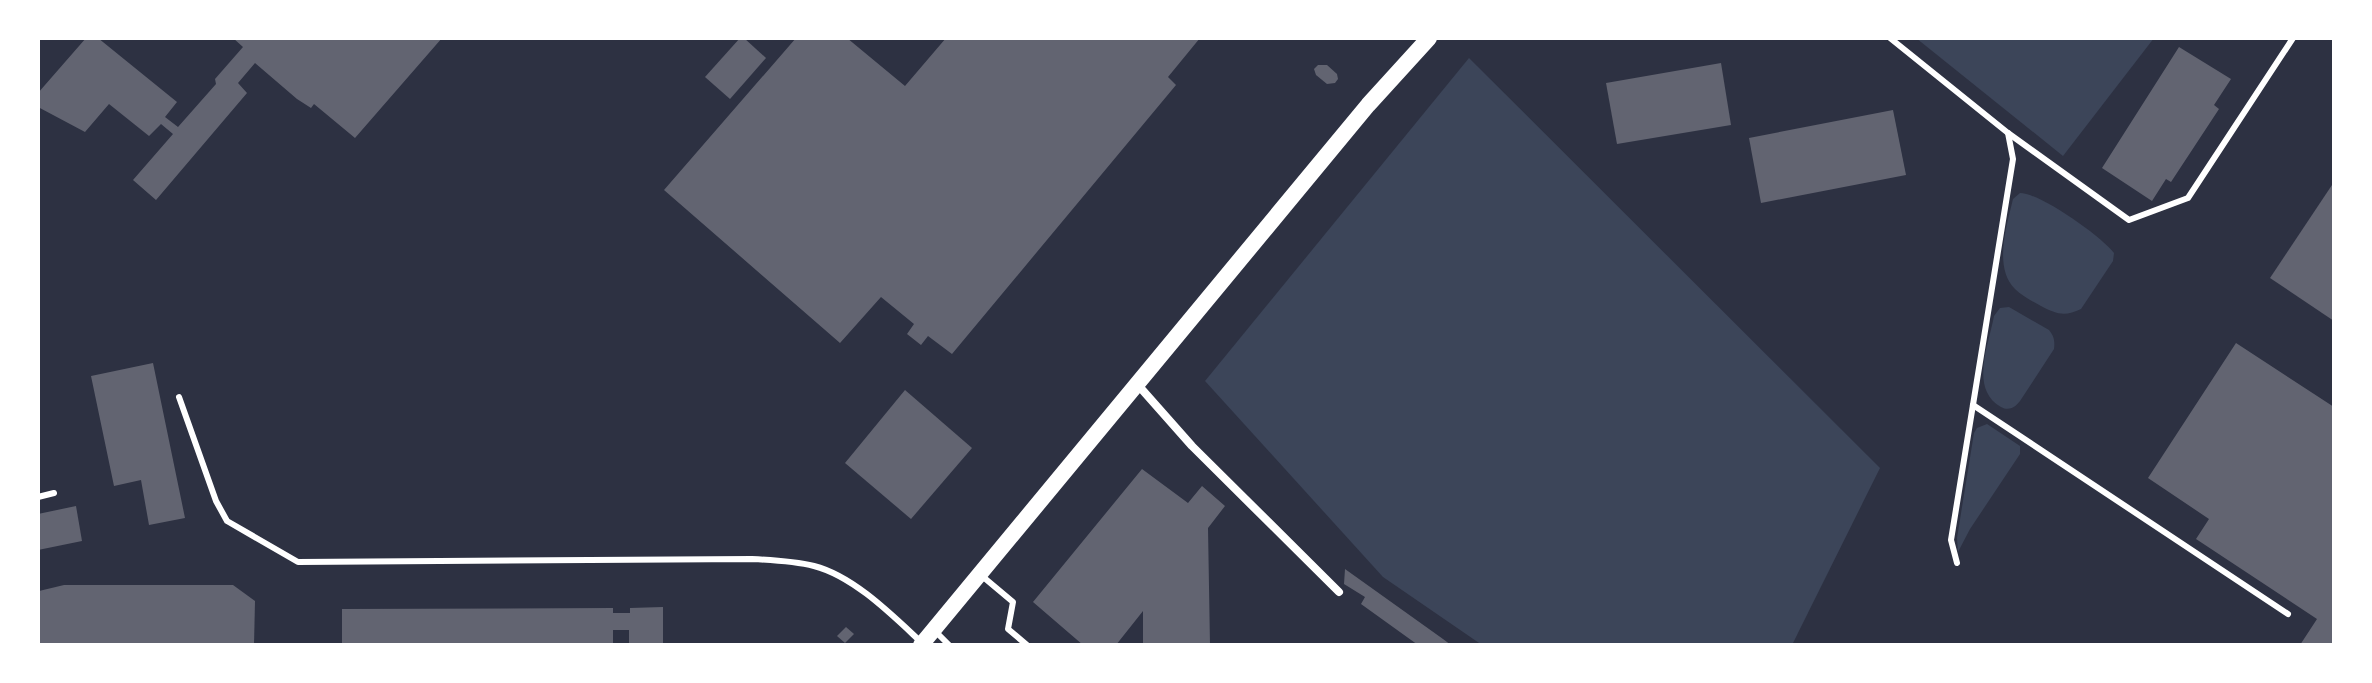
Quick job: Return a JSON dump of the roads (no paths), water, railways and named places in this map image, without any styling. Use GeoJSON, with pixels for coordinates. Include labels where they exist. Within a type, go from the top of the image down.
{"type":"FeatureCollection","features":[{"type":"Feature","properties":{"kind":"main road"},"geometry":{"type":"LineString","coordinates":[[922,644],[1368,105],[1429,38]]}},
{"type":"Feature","properties":{"kind":"street"},"geometry":{"type":"LineString","coordinates":[[1138,385],[1192,446],[1339,592]]}},
{"type":"Feature","properties":{"kind":"lane"},"geometry":{"type":"LineString","coordinates":[[1890,38],[2008,133],[2129,220],[2188,198],[2293,38]]}},
{"type":"Feature","properties":{"kind":"lane"},"geometry":{"type":"LineString","coordinates":[[1957,563],[1951,540],[2013,159],[2008,133]]}},
{"type":"Feature","properties":{"kind":"lane"},"geometry":{"type":"LineString","coordinates":[[179,397],[216,501],[227,521],[298,562],[786,561],[816,566],[841,578],[890,614],[922,644]]}},
{"type":"Feature","properties":{"kind":"lane"},"geometry":{"type":"LineString","coordinates":[[1973,405],[2288,614]]}},
{"type":"Feature","properties":{"kind":"lane"},"geometry":{"type":"LineString","coordinates":[[38,497],[54,493]]}},
{"type":"Feature","properties":{"kind":"lane"},"geometry":{"type":"LineString","coordinates":[[979,574],[1013,602],[1008,629],[1027,645]]}},
{"type":"Feature","properties":{"kind":"lane"},"geometry":{"type":"LineString","coordinates":[[934,629],[949,645]]}}]}
